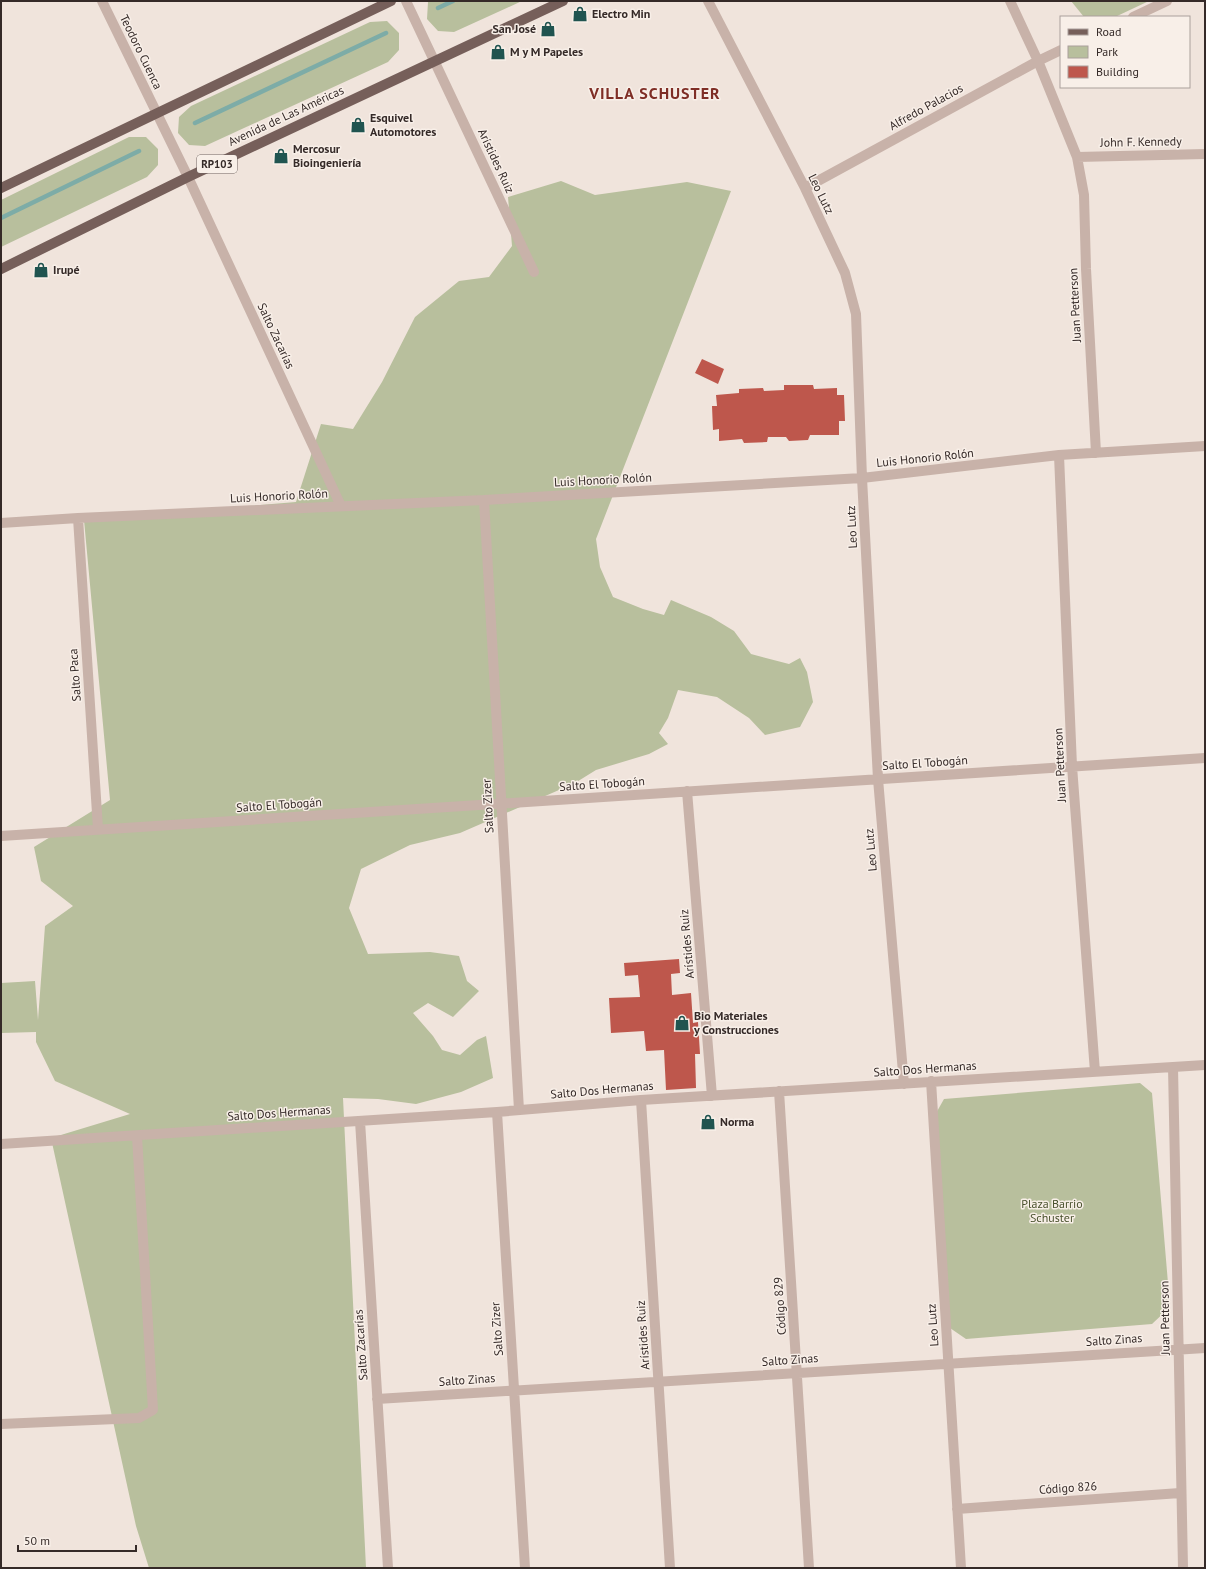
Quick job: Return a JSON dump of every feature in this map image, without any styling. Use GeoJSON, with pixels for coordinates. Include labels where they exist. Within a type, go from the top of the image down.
{"type":"FeatureCollection","features":[{"type":"Feature","properties":{"kind":"main road"},"geometry":{"type":"LineString","coordinates":[[1,188],[391,1]]}},
{"type":"Feature","properties":{"kind":"main road","name":"Avenida de Las Américas"},"geometry":{"type":"LineString","coordinates":[[1,269],[188,177],[563,1]]}},
{"type":"Feature","properties":{"kind":"street","name":"Teodoro Cuenca"},"geometry":{"type":"LineString","coordinates":[[102,1],[188,177]]}},
{"type":"Feature","properties":{"kind":"street","name":"Arístides Ruiz"},"geometry":{"type":"LineString","coordinates":[[406,1],[534,272]]}},
{"type":"Feature","properties":{"kind":"street","name":"Leo Lutz"},"geometry":{"type":"LineString","coordinates":[[708,1],[804,188],[845,273],[856,314],[862,478],[878,779],[904,1084]]}},
{"type":"Feature","properties":{"kind":"street","name":"Juan Petterson"},"geometry":{"type":"LineString","coordinates":[[1010,1],[1038,61],[1077,157],[1084,195],[1086,269],[1096,453]]}},
{"type":"Feature","properties":{"kind":"street"},"geometry":{"type":"LineString","coordinates":[[1134,16],[1167,1]]}},
{"type":"Feature","properties":{"kind":"street","name":"Alfredo Palacios"},"geometry":{"type":"LineString","coordinates":[[804,188],[1060,50]]}},
{"type":"Feature","properties":{"kind":"street","name":"John F. Kennedy"},"geometry":{"type":"LineString","coordinates":[[1077,157],[1205,154]]}},
{"type":"Feature","properties":{"kind":"street","name":"Salto Zacarías"},"geometry":{"type":"LineString","coordinates":[[188,177],[341,506]]}},
{"type":"Feature","properties":{"kind":"street","name":"Luis Honorio Rolón"},"geometry":{"type":"LineString","coordinates":[[1,523],[78,518],[484,500],[862,478],[1059,456],[1205,446]]}},
{"type":"Feature","properties":{"kind":"street","name":"Juan Petterson"},"geometry":{"type":"LineString","coordinates":[[1059,456],[1072,766],[1095,1072]]}},
{"type":"Feature","properties":{"kind":"street","name":"Salto Zizer"},"geometry":{"type":"LineString","coordinates":[[484,500],[519,1110]]}},
{"type":"Feature","properties":{"kind":"street","name":"Salto Paca"},"geometry":{"type":"LineString","coordinates":[[78,518],[98,829]]}},
{"type":"Feature","properties":{"kind":"street","name":"Salto El Tobogán"},"geometry":{"type":"LineString","coordinates":[[1,836],[1205,758]]}},
{"type":"Feature","properties":{"kind":"street","name":"Arístides Ruiz"},"geometry":{"type":"LineString","coordinates":[[687,791],[712,1096]]}},
{"type":"Feature","properties":{"kind":"street","name":"Salto Dos Hermanas"},"geometry":{"type":"LineString","coordinates":[[1,1144],[497,1112],[641,1100],[1205,1065]]}},
{"type":"Feature","properties":{"kind":"street","name":"Juan Petterson"},"geometry":{"type":"LineString","coordinates":[[1173,1067],[1179,1349],[1180,1493],[1183,1568]]}},
{"type":"Feature","properties":{"kind":"street","name":"Leo Lutz"},"geometry":{"type":"LineString","coordinates":[[931,1081],[961,1568]]}},
{"type":"Feature","properties":{"kind":"street","name":"Código 829"},"geometry":{"type":"LineString","coordinates":[[779,1091],[809,1568]]}},
{"type":"Feature","properties":{"kind":"street","name":"Arístides Ruiz"},"geometry":{"type":"LineString","coordinates":[[641,1100],[670,1568]]}},
{"type":"Feature","properties":{"kind":"street","name":"Salto Zizer"},"geometry":{"type":"LineString","coordinates":[[497,1112],[525,1568]]}},
{"type":"Feature","properties":{"kind":"street","name":"Salto Zacarías"},"geometry":{"type":"LineString","coordinates":[[360,1121],[388,1568]]}},
{"type":"Feature","properties":{"kind":"street"},"geometry":{"type":"LineString","coordinates":[[1,1424],[139,1418],[153,1410],[137,1136]]}},
{"type":"Feature","properties":{"kind":"street","name":"Salto Zinas"},"geometry":{"type":"LineString","coordinates":[[377,1399],[1205,1348]]}},
{"type":"Feature","properties":{"kind":"street","name":"Código 826"},"geometry":{"type":"LineString","coordinates":[[958,1508],[1180,1493]]}},
{"type":"Feature","properties":{"kind":"green space"},"geometry":{"type":"Polygon","coordinates":[[[429,1],[522,1],[454,32],[438,31],[427,19],[429,1]]]}},
{"type":"Feature","properties":{"kind":"green space"},"geometry":{"type":"Polygon","coordinates":[[[1071,1],[1149,1],[1117,16],[1083,16],[1071,1]]]}},
{"type":"Feature","properties":{"kind":"green space"},"geometry":{"type":"Polygon","coordinates":[[[387,21],[399,33],[399,50],[388,62],[205,146],[189,145],[178,133],[179,117],[191,106],[370,22],[387,21]]]}},
{"type":"Feature","properties":{"kind":"green space"},"geometry":{"type":"Polygon","coordinates":[[[129,137],[146,137],[158,149],[158,165],[147,177],[1,247],[1,200],[129,137]]]}},
{"type":"Feature","properties":{"kind":"green space"},"geometry":{"type":"Polygon","coordinates":[[[561,181],[595,195],[687,182],[731,191],[596,539],[600,567],[613,597],[643,609],[664,615],[671,600],[711,617],[734,631],[751,654],[789,664],[800,658],[807,672],[813,702],[800,727],[765,735],[749,718],[717,697],[678,690],[668,718],[659,733],[668,744],[649,754],[596,770],[575,783],[460,833],[410,845],[361,869],[349,908],[368,954],[430,952],[459,956],[467,981],[479,991],[453,1017],[428,1003],[413,1013],[433,1036],[442,1050],[460,1055],[477,1040],[486,1036],[493,1078],[461,1092],[416,1104],[378,1099],[343,1098],[366,1568],[149,1568],[136,1526],[51,1138],[130,1114],[55,1081],[36,1042],[36,1032],[1,1033],[1,983],[35,981],[38,1020],[45,926],[73,906],[41,881],[34,847],[110,800],[84,520],[296,502],[321,424],[353,429],[382,382],[415,317],[459,281],[489,277],[512,246],[508,197],[561,181]]]}},
{"type":"Feature","properties":{"kind":"green space","name":"Plaza Barrio Schuster"},"geometry":{"type":"Polygon","coordinates":[[[1140,1083],[1152,1093],[1170,1307],[1152,1324],[966,1339],[950,1328],[935,1115],[944,1099],[1140,1083]]]}},
{"type":"Feature","properties":{"kind":"building"},"geometry":{"type":"Polygon","coordinates":[[[702,359],[724,369],[718,384],[695,373],[702,359]]]}},
{"type":"Feature","properties":{"kind":"building"},"geometry":{"type":"Polygon","coordinates":[[[784,385],[813,385],[814,389],[837,388],[837,395],[844,395],[845,421],[839,421],[839,435],[810,435],[808,440],[789,441],[786,437],[768,437],[767,442],[744,443],[742,439],[719,441],[719,429],[713,430],[712,406],[717,406],[716,395],[739,393],[739,389],[763,388],[764,391],[784,390],[784,385]]]}},
{"type":"Feature","properties":{"kind":"building"},"geometry":{"type":"Polygon","coordinates":[[[679,959],[680,973],[671,974],[672,995],[691,993],[693,1023],[698,1022],[700,1054],[695,1054],[696,1088],[666,1090],[664,1050],[646,1051],[644,1031],[611,1033],[609,998],[640,997],[638,975],[625,976],[624,963],[679,959]]]}},
{"type":"Feature","properties":{"kind":"waterway"},"geometry":{"type":"LineString","coordinates":[[438,8],[453,1]]}},
{"type":"Feature","properties":{"kind":"waterway"},"geometry":{"type":"LineString","coordinates":[[195,123],[386,33]]}},
{"type":"Feature","properties":{"kind":"waterway"},"geometry":{"type":"LineString","coordinates":[[1,218],[139,151]]}},
{"type":"Feature","properties":{"kind":"place","name":"Electro Min"},"geometry":{"type":"Point","coordinates":[580,14]}},
{"type":"Feature","properties":{"kind":"place","name":"San José"},"geometry":{"type":"Point","coordinates":[548,29]}},
{"type":"Feature","properties":{"kind":"place","name":"M y M Papeles"},"geometry":{"type":"Point","coordinates":[498,52]}},
{"type":"Feature","properties":{"kind":"place","name":"Esquivel Automotores"},"geometry":{"type":"Point","coordinates":[358,125]}},
{"type":"Feature","properties":{"kind":"place","name":"Mercosur Bioingeniería"},"geometry":{"type":"Point","coordinates":[281,156]}},
{"type":"Feature","properties":{"kind":"place","name":"Irupé"},"geometry":{"type":"Point","coordinates":[41,270]}},
{"type":"Feature","properties":{"kind":"place","name":"Bio Materiales y Construcciones"},"geometry":{"type":"Point","coordinates":[682,1023]}},
{"type":"Feature","properties":{"kind":"place","name":"Norma"},"geometry":{"type":"Point","coordinates":[708,1122]}},
{"type":"Feature","properties":{"kind":"district","name":"VILLA SCHUSTER"},"geometry":{"type":"Point","coordinates":[655,93]}}]}
